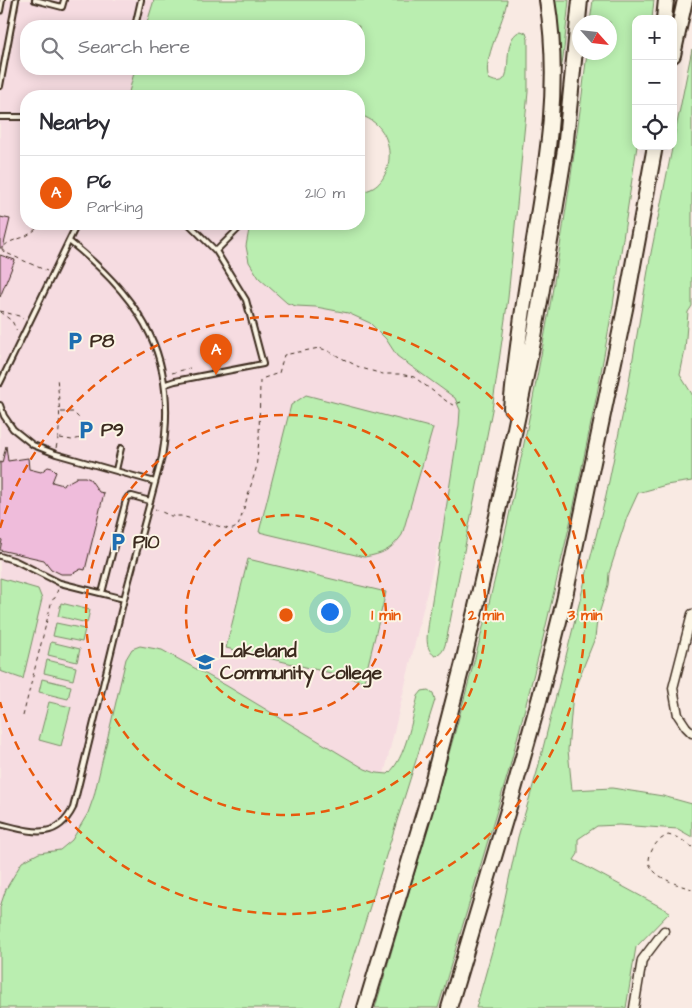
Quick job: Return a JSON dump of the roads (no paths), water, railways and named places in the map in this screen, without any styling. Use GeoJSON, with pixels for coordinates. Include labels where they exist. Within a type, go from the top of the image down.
{"type":"FeatureCollection","features":[{"type":"Feature","properties":{"kind":"highway"},"geometry":{"type":"LineString","coordinates":[[504,480],[518,342],[549,150],[553,110],[553,60],[547,0]]}},
{"type":"Feature","properties":{"kind":"highway"},"geometry":{"type":"LineString","coordinates":[[365,1008],[426,806],[463,663],[504,480],[534,337],[565,150],[580,0]]}},
{"type":"Feature","properties":{"kind":"highway"},"geometry":{"type":"LineString","coordinates":[[664,15],[666,0]]}},
{"type":"Feature","properties":{"kind":"highway"},"geometry":{"type":"LineString","coordinates":[[677,37],[685,0]]}},
{"type":"Feature","properties":{"kind":"highway"},"geometry":{"type":"LineString","coordinates":[[625,309],[646,150]]}},
{"type":"Feature","properties":{"kind":"highway"},"geometry":{"type":"LineString","coordinates":[[449,1008],[511,800],[568,583],[625,309],[654,150]]}},
{"type":"Feature","properties":{"kind":"street"},"geometry":{"type":"LineString","coordinates":[[692,614],[673,688],[678,714],[692,733]]}},
{"type":"Feature","properties":{"kind":"street"},"geometry":{"type":"LineString","coordinates":[[634,1008],[642,960],[664,931]]}},
{"type":"Feature","properties":{"kind":"lane"},"geometry":{"type":"LineString","coordinates":[[0,11],[2,0]]}},
{"type":"Feature","properties":{"kind":"lane"},"geometry":{"type":"LineString","coordinates":[[0,86],[16,0]]}},
{"type":"Feature","properties":{"kind":"lane"},"geometry":{"type":"LineString","coordinates":[[35,0],[62,7],[64,0]]}},
{"type":"Feature","properties":{"kind":"lane"},"geometry":{"type":"LineString","coordinates":[[136,20],[141,0]]}},
{"type":"Feature","properties":{"kind":"lane"},"geometry":{"type":"LineString","coordinates":[[0,117],[20,117]]}},
{"type":"Feature","properties":{"kind":"lane"},"geometry":{"type":"LineString","coordinates":[[0,383],[74,230]]}},
{"type":"Feature","properties":{"kind":"lane"},"geometry":{"type":"LineString","coordinates":[[166,384],[263,364],[246,300],[216,251],[195,230]]}},
{"type":"Feature","properties":{"kind":"lane"},"geometry":{"type":"LineString","coordinates":[[216,251],[237,230]]}},
{"type":"Feature","properties":{"kind":"lane"},"geometry":{"type":"LineString","coordinates":[[0,824],[37,832],[47,832],[60,825],[73,808],[165,438],[167,419],[166,384],[157,348],[137,310],[114,281],[69,241]]}},
{"type":"Feature","properties":{"kind":"lane"},"geometry":{"type":"LineString","coordinates":[[0,405],[4,416],[13,429],[33,445],[56,454],[155,482]]}},
{"type":"Feature","properties":{"kind":"lane"},"geometry":{"type":"LineString","coordinates":[[116,470],[121,448]]}},
{"type":"Feature","properties":{"kind":"lane"},"geometry":{"type":"LineString","coordinates":[[102,593],[126,500],[132,496],[150,501]]}},
{"type":"Feature","properties":{"kind":"lane"},"geometry":{"type":"LineString","coordinates":[[0,556],[16,561],[60,583],[124,599]]}},
{"type":"Feature","properties":{"kind":"place","name":"P8"},"geometry":{"type":"Point","coordinates":[75,341]}},
{"type":"Feature","properties":{"kind":"place","name":"P6"},"geometry":{"type":"Point","coordinates":[216,375]}},
{"type":"Feature","properties":{"kind":"place","name":"P9"},"geometry":{"type":"Point","coordinates":[86,430]}},
{"type":"Feature","properties":{"kind":"place","name":"P10"},"geometry":{"type":"Point","coordinates":[118,542]}},
{"type":"Feature","properties":{"kind":"place","name":"Lakeland Community College"},"geometry":{"type":"Point","coordinates":[205,662]}}]}
